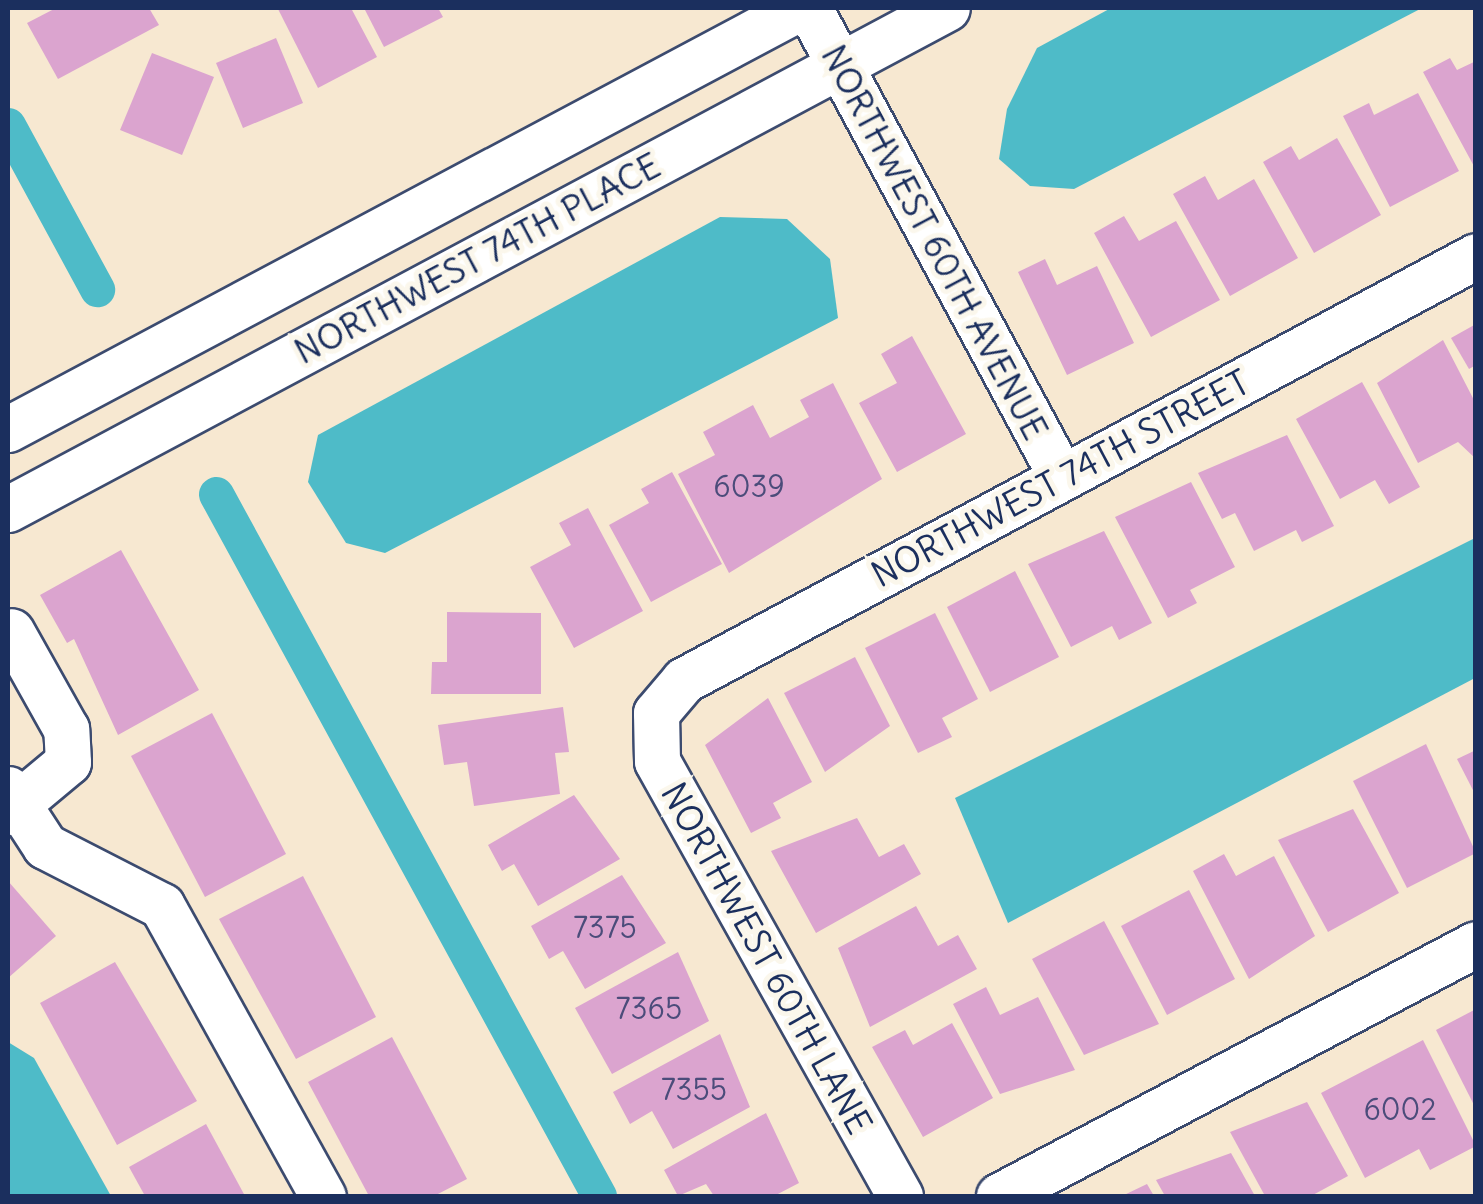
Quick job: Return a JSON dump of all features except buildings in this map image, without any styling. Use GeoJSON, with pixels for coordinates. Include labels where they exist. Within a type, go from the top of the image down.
{"type":"FeatureCollection","features":[{"type":"Feature","properties":{"kind":"street","name":"NORTHWEST 74TH PLACE"},"geometry":{"type":"LineString","coordinates":[[8,429],[799,8]]}},
{"type":"Feature","properties":{"kind":"street","name":"NORTHWEST 60TH AVENUE"},"geometry":{"type":"LineString","coordinates":[[810,8],[1061,476]]}},
{"type":"Feature","properties":{"kind":"street","name":"NORTHWEST 74TH PLACE"},"geometry":{"type":"LineString","coordinates":[[8,509],[947,8]]}},
{"type":"Feature","properties":{"kind":"street","name":"NORTHWEST 74TH STREET"},"geometry":{"type":"LineString","coordinates":[[656,713],[684,680],[1476,256]]}},
{"type":"Feature","properties":{"kind":"street"},"geometry":{"type":"LineString","coordinates":[[10,631],[66,729],[68,762],[11,802],[45,846],[162,906],[323,1196]]}},
{"type":"Feature","properties":{"kind":"street","name":"NORTHWEST 60TH LANE"},"geometry":{"type":"LineString","coordinates":[[656,713],[657,761],[900,1196]]}},
{"type":"Feature","properties":{"kind":"street"},"geometry":{"type":"LineString","coordinates":[[999,1196],[1476,944]]}},
{"type":"Feature","properties":{"kind":"water"},"geometry":{"type":"Polygon","coordinates":[[[1111,8],[1422,8],[1074,189],[1030,186],[999,159],[1007,109],[1037,48],[1111,8]]]}},
{"type":"Feature","properties":{"kind":"water"},"geometry":{"type":"Polygon","coordinates":[[[720,217],[787,219],[830,259],[838,318],[385,553],[346,543],[308,482],[318,435],[720,217]]]}},
{"type":"Feature","properties":{"kind":"water"},"geometry":{"type":"Polygon","coordinates":[[[1475,538],[1475,678],[1008,923],[955,798],[1475,538]]]}},
{"type":"Feature","properties":{"kind":"water"},"geometry":{"type":"Polygon","coordinates":[[[8,1042],[34,1058],[111,1196],[8,1196],[8,1042]]]}},
{"type":"Feature","properties":{"kind":"waterway"},"geometry":{"type":"LineString","coordinates":[[8,125],[97,289]]}},
{"type":"Feature","properties":{"kind":"waterway"},"geometry":{"type":"LineString","coordinates":[[216,494],[599,1196]]}}]}
